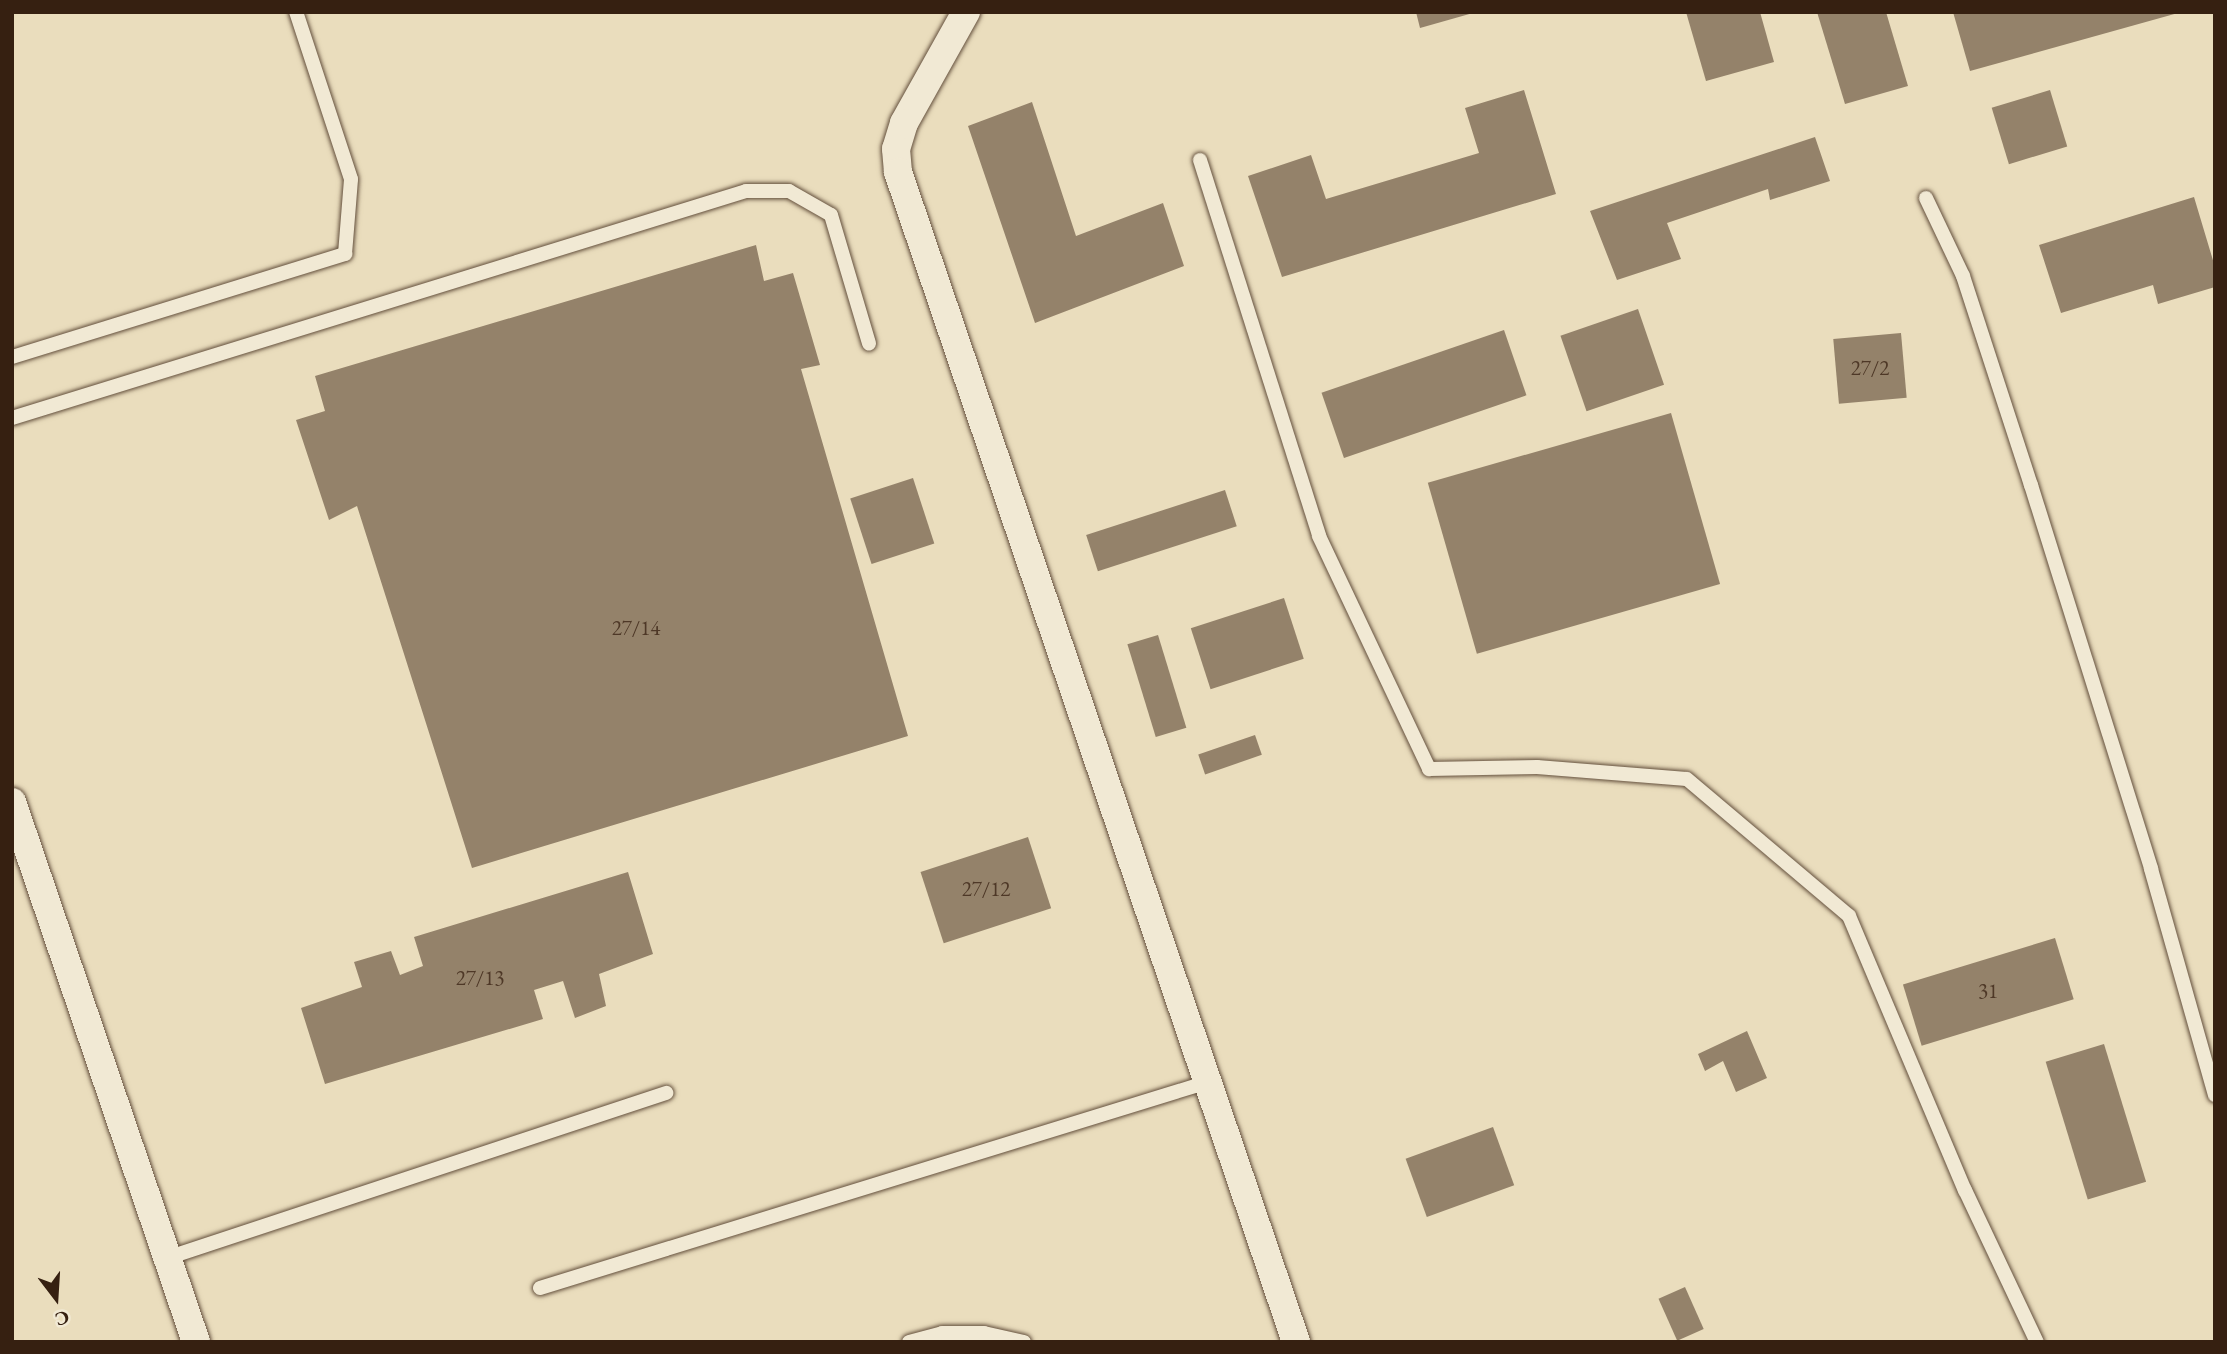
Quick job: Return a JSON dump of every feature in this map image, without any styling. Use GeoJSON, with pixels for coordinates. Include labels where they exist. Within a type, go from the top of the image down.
{"type":"FeatureCollection","features":[{"type":"Feature","properties":{"kind":"street"},"geometry":{"type":"LineString","coordinates":[[966,12],[904,123],[896,149],[898,172],[1296,1342]]}},
{"type":"Feature","properties":{"kind":"street"},"geometry":{"type":"LineString","coordinates":[[12,802],[196,1342]]}},
{"type":"Feature","properties":{"kind":"lane"},"geometry":{"type":"LineString","coordinates":[[12,357],[345,254],[351,179],[296,12]]}},
{"type":"Feature","properties":{"kind":"lane"},"geometry":{"type":"LineString","coordinates":[[1199,160],[1319,536],[1429,769],[1537,767],[1687,779],[1849,916],[1965,1190],[2037,1342]]}},
{"type":"Feature","properties":{"kind":"lane"},"geometry":{"type":"LineString","coordinates":[[12,418],[746,191],[789,191],[831,215],[869,343]]}},
{"type":"Feature","properties":{"kind":"lane"},"geometry":{"type":"LineString","coordinates":[[1926,198],[1963,276],[2026,471],[2151,869],[2215,1095]]}},
{"type":"Feature","properties":{"kind":"lane"},"geometry":{"type":"LineString","coordinates":[[540,1288],[1208,1082]]}},
{"type":"Feature","properties":{"kind":"lane"},"geometry":{"type":"LineString","coordinates":[[167,1258],[666,1093]]}},
{"type":"Feature","properties":{"kind":"lane"},"geometry":{"type":"LineString","coordinates":[[909,1342],[942,1333],[984,1334],[1024,1342]]}},
{"type":"Feature","properties":{"kind":"building"},"geometry":{"type":"Polygon","coordinates":[[[1416,12],[1473,12],[1473,13],[1420,28],[1416,12]]]}},
{"type":"Feature","properties":{"kind":"building"},"geometry":{"type":"Polygon","coordinates":[[[1686,12],[1760,12],[1774,62],[1706,81],[1686,12]]]}},
{"type":"Feature","properties":{"kind":"building"},"geometry":{"type":"Polygon","coordinates":[[[1817,12],[1886,12],[1908,86],[1845,104],[1817,12]]]}},
{"type":"Feature","properties":{"kind":"building"},"geometry":{"type":"Polygon","coordinates":[[[1953,12],[2178,12],[2178,13],[1970,71],[1953,12]]]}},
{"type":"Feature","properties":{"kind":"building"},"geometry":{"type":"Polygon","coordinates":[[[1524,90],[1556,194],[1282,277],[1248,176],[1311,155],[1326,199],[1479,153],[1465,108],[1524,90]]]}},
{"type":"Feature","properties":{"kind":"building"},"geometry":{"type":"Polygon","coordinates":[[[2050,90],[2067,146],[2009,164],[1992,108],[2050,90]]]}},
{"type":"Feature","properties":{"kind":"building"},"geometry":{"type":"Polygon","coordinates":[[[1032,102],[1076,236],[1163,203],[1184,266],[1035,323],[968,126],[1032,102]]]}},
{"type":"Feature","properties":{"kind":"building"},"geometry":{"type":"Polygon","coordinates":[[[1815,137],[1830,181],[1770,200],[1768,189],[1667,223],[1681,259],[1617,280],[1590,211],[1815,137]]]}},
{"type":"Feature","properties":{"kind":"building"},"geometry":{"type":"Polygon","coordinates":[[[2194,197],[2215,267],[2215,287],[2158,304],[2153,285],[2061,313],[2039,245],[2194,197]]]}},
{"type":"Feature","properties":{"kind":"building"},"geometry":{"type":"Polygon","coordinates":[[[756,245],[764,281],[793,273],[820,365],[801,369],[908,736],[472,868],[357,506],[329,520],[296,420],[325,411],[315,376],[756,245]]]}},
{"type":"Feature","properties":{"kind":"building"},"geometry":{"type":"Polygon","coordinates":[[[1638,309],[1664,385],[1587,411],[1560,336],[1638,309]]]}},
{"type":"Feature","properties":{"kind":"building"},"geometry":{"type":"Polygon","coordinates":[[[1504,330],[1526,395],[1344,458],[1322,393],[1504,330]]]}},
{"type":"Feature","properties":{"kind":"building"},"geometry":{"type":"Polygon","coordinates":[[[1901,333],[1907,398],[1839,404],[1833,339],[1901,333]]]}},
{"type":"Feature","properties":{"kind":"building"},"geometry":{"type":"Polygon","coordinates":[[[1671,413],[1720,584],[1477,654],[1428,483],[1671,413]]]}},
{"type":"Feature","properties":{"kind":"building"},"geometry":{"type":"Polygon","coordinates":[[[913,478],[934,544],[872,564],[850,498],[913,478]]]}},
{"type":"Feature","properties":{"kind":"building"},"geometry":{"type":"Polygon","coordinates":[[[1225,490],[1237,526],[1098,571],[1086,535],[1225,490]]]}},
{"type":"Feature","properties":{"kind":"building"},"geometry":{"type":"Polygon","coordinates":[[[1284,598],[1304,659],[1211,689],[1191,628],[1284,598]]]}},
{"type":"Feature","properties":{"kind":"building"},"geometry":{"type":"Polygon","coordinates":[[[1158,635],[1186,728],[1156,737],[1127,644],[1158,635]]]}},
{"type":"Feature","properties":{"kind":"building"},"geometry":{"type":"Polygon","coordinates":[[[1255,735],[1262,755],[1205,774],[1198,755],[1255,735]]]}},
{"type":"Feature","properties":{"kind":"building"},"geometry":{"type":"Polygon","coordinates":[[[1028,837],[1051,908],[944,943],[921,872],[1028,837]]]}},
{"type":"Feature","properties":{"kind":"building"},"geometry":{"type":"Polygon","coordinates":[[[628,872],[653,954],[599,974],[606,1006],[575,1018],[563,981],[534,990],[543,1019],[325,1084],[301,1008],[362,987],[354,962],[391,951],[400,975],[423,966],[414,937],[628,872]]]}},
{"type":"Feature","properties":{"kind":"building"},"geometry":{"type":"Polygon","coordinates":[[[2055,938],[2074,999],[1922,1046],[1903,984],[2055,938]]]}},
{"type":"Feature","properties":{"kind":"building"},"geometry":{"type":"Polygon","coordinates":[[[1747,1031],[1767,1078],[1736,1092],[1723,1061],[1705,1071],[1698,1054],[1747,1031]]]}},
{"type":"Feature","properties":{"kind":"building"},"geometry":{"type":"Polygon","coordinates":[[[2104,1044],[2146,1182],[2088,1200],[2046,1062],[2104,1044]]]}},
{"type":"Feature","properties":{"kind":"building"},"geometry":{"type":"Polygon","coordinates":[[[1493,1127],[1514,1185],[1427,1217],[1406,1159],[1493,1127]]]}},
{"type":"Feature","properties":{"kind":"building"},"geometry":{"type":"Polygon","coordinates":[[[1685,1287],[1704,1329],[1677,1341],[1659,1299],[1685,1287]]]}}]}
